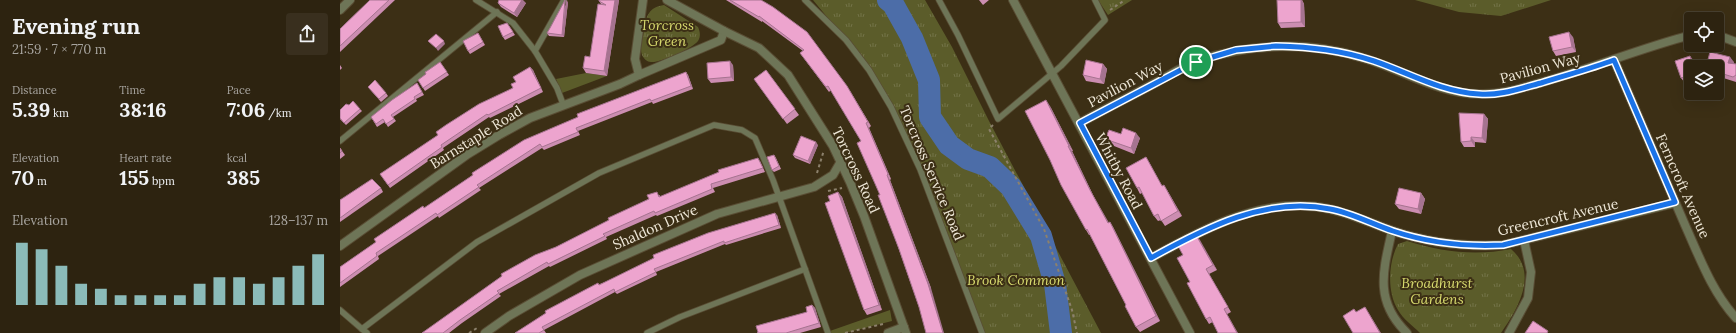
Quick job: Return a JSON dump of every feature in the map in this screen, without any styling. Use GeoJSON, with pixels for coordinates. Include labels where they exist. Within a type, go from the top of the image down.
{"type":"FeatureCollection","features":[{"type":"Feature","properties":{"kind":"street"},"geometry":{"type":"LineString","coordinates":[[340,10],[350,0]]}},
{"type":"Feature","properties":{"kind":"street"},"geometry":{"type":"LineString","coordinates":[[643,0],[635,59],[639,75],[721,40],[724,31]]}},
{"type":"Feature","properties":{"kind":"street","name":"Torcross Road"},"geometry":{"type":"LineString","coordinates":[[668,0],[724,31],[759,48],[788,75],[833,146],[850,182],[864,216],[905,330]]}},
{"type":"Feature","properties":{"kind":"street","name":"Whitby Road"},"geometry":{"type":"LineString","coordinates":[[1013,0],[1080,123],[1190,333]]}},
{"type":"Feature","properties":{"kind":"street","name":"Pavilion Way"},"geometry":{"type":"LineString","coordinates":[[1080,123],[1196,62],[1236,50],[1276,46],[1316,47],[1349,54],[1375,62],[1442,88],[1479,94],[1514,91],[1594,67],[1684,37]]}},
{"type":"Feature","properties":{"kind":"street"},"geometry":{"type":"LineString","coordinates":[[1724,38],[1736,42]]}},
{"type":"Feature","properties":{"kind":"street","name":"Ferncroft Avenue"},"geometry":{"type":"LineString","coordinates":[[1614,60],[1675,202],[1716,290],[1727,308],[1736,318]]}},
{"type":"Feature","properties":{"kind":"street","name":"Barnstaple Road"},"geometry":{"type":"LineString","coordinates":[[340,246],[468,154],[530,118],[563,104],[620,84],[639,75]]}},
{"type":"Feature","properties":{"kind":"street","name":"Shaldon Drive"},"geometry":{"type":"LineString","coordinates":[[485,333],[508,316],[580,275],[717,214],[814,187],[832,175],[840,163]]}},
{"type":"Feature","properties":{"kind":"street","name":"Greencroft Avenue"},"geometry":{"type":"LineString","coordinates":[[1151,258],[1225,221],[1281,206],[1306,206],[1330,209],[1356,216],[1392,230],[1439,243],[1460,245],[1503,245],[1675,202]]}},
{"type":"Feature","properties":{"kind":"street"},"geometry":{"type":"LineString","coordinates":[[1392,230],[1386,257],[1383,281],[1388,310],[1407,333]]}},
{"type":"Feature","properties":{"kind":"street"},"geometry":{"type":"LineString","coordinates":[[1509,333],[1528,298],[1531,272],[1524,240]]}},
{"type":"Feature","properties":{"kind":"street"},"geometry":{"type":"LineString","coordinates":[[891,332],[905,330]]}},
{"type":"Feature","properties":{"kind":"lane"},"geometry":{"type":"LineString","coordinates":[[476,0],[513,23],[536,51],[557,88],[563,104]]}},
{"type":"Feature","properties":{"kind":"lane"},"geometry":{"type":"LineString","coordinates":[[536,51],[564,0]]}},
{"type":"Feature","properties":{"kind":"lane","name":"Torcross Service Road"},"geometry":{"type":"LineString","coordinates":[[805,0],[846,40],[869,70],[890,104],[920,169],[982,333]]}},
{"type":"Feature","properties":{"kind":"lane"},"geometry":{"type":"LineString","coordinates":[[939,0],[958,35],[998,120],[1052,73],[1105,20],[1095,0]]}},
{"type":"Feature","properties":{"kind":"lane"},"geometry":{"type":"LineString","coordinates":[[340,141],[497,12]]}},
{"type":"Feature","properties":{"kind":"lane"},"geometry":{"type":"LineString","coordinates":[[340,310],[364,331],[477,242],[599,173],[714,125],[742,130],[755,138],[779,197],[828,333]]}},
{"type":"Feature","properties":{"kind":"lane"},"geometry":{"type":"LineString","coordinates":[[647,333],[680,317],[805,269]]}},
{"type":"Feature","properties":{"kind":"path"},"geometry":{"type":"LineString","coordinates":[[1105,20],[1110,10],[1125,0]]}},
{"type":"Feature","properties":{"kind":"path"},"geometry":{"type":"LineString","coordinates":[[998,120],[989,129],[1044,229],[1072,310],[1077,333]]}},
{"type":"Feature","properties":{"kind":"path"},"geometry":{"type":"LineString","coordinates":[[820,144],[826,157]]}},
{"type":"Feature","properties":{"kind":"path"},"geometry":{"type":"LineString","coordinates":[[832,175],[846,194]]}},
{"type":"Feature","properties":{"kind":"path"},"geometry":{"type":"LineString","coordinates":[[826,191],[841,188]]}},
{"type":"Feature","properties":{"kind":"path"},"geometry":{"type":"LineString","coordinates":[[845,333],[892,321],[891,332]]}},
{"type":"Feature","properties":{"kind":"green space","name":"Brook Common"},"geometry":{"type":"Polygon","coordinates":[[[813,0],[925,0],[952,47],[989,121],[1101,333],[982,333],[927,188],[890,104],[846,40],[813,0]]]}},
{"type":"Feature","properties":{"kind":"green space"},"geometry":{"type":"Polygon","coordinates":[[[1098,0],[1132,0],[1108,15],[1098,0]]]}},
{"type":"Feature","properties":{"kind":"green space"},"geometry":{"type":"Polygon","coordinates":[[[1415,0],[1551,0],[1501,16],[1459,12],[1415,0]]]}},
{"type":"Feature","properties":{"kind":"green space","name":"Torcross Green"},"geometry":{"type":"Polygon","coordinates":[[[664,5],[698,27],[700,37],[695,44],[683,51],[668,58],[650,62],[644,58],[641,52],[641,44],[646,21],[650,11],[656,7],[664,5]]]}},
{"type":"Feature","properties":{"kind":"green space"},"geometry":{"type":"Polygon","coordinates":[[[586,73],[607,76],[562,93],[556,79],[586,73]]]}},
{"type":"Feature","properties":{"kind":"green space","name":"Broadhurst Gardens"},"geometry":{"type":"Polygon","coordinates":[[[1407,241],[1433,248],[1459,252],[1485,252],[1511,249],[1519,259],[1524,269],[1525,280],[1519,302],[1501,333],[1420,333],[1405,319],[1394,303],[1390,277],[1392,260],[1398,244],[1407,241]]]}},
{"type":"Feature","properties":{"kind":"green space"},"geometry":{"type":"Polygon","coordinates":[[[890,310],[892,321],[845,333],[827,332],[890,310]]]}},
{"type":"Feature","properties":{"kind":"building"},"geometry":{"type":"Polygon","coordinates":[[[370,0],[389,0],[340,46],[340,29],[370,0]]]}},
{"type":"Feature","properties":{"kind":"building"},"geometry":{"type":"Polygon","coordinates":[[[499,0],[522,0],[514,13],[498,3],[499,0]]]}},
{"type":"Feature","properties":{"kind":"building"},"geometry":{"type":"Polygon","coordinates":[[[565,0],[562,35],[547,33],[550,28],[565,0]]]}},
{"type":"Feature","properties":{"kind":"building"},"geometry":{"type":"Polygon","coordinates":[[[599,0],[615,0],[604,71],[583,68],[585,56],[590,57],[598,4],[606,5],[599,0]]]}},
{"type":"Feature","properties":{"kind":"building"},"geometry":{"type":"Polygon","coordinates":[[[730,0],[761,0],[773,7],[807,32],[847,86],[868,122],[866,123],[888,174],[887,175],[928,284],[943,333],[926,333],[919,307],[899,249],[878,195],[880,195],[857,143],[861,141],[828,86],[826,87],[800,53],[804,50],[759,16],[730,0]]]}},
{"type":"Feature","properties":{"kind":"building"},"geometry":{"type":"Polygon","coordinates":[[[1277,0],[1301,0],[1301,22],[1278,23],[1277,0]]]}},
{"type":"Feature","properties":{"kind":"building"},"geometry":{"type":"Polygon","coordinates":[[[507,23],[513,32],[503,37],[498,26],[507,23]]]}},
{"type":"Feature","properties":{"kind":"building"},"geometry":{"type":"Polygon","coordinates":[[[1569,32],[1572,47],[1553,51],[1549,37],[1569,32]]]}},
{"type":"Feature","properties":{"kind":"building"},"geometry":{"type":"Polygon","coordinates":[[[478,33],[483,42],[468,51],[463,41],[478,33]]]}},
{"type":"Feature","properties":{"kind":"building"},"geometry":{"type":"Polygon","coordinates":[[[436,34],[444,41],[436,48],[428,41],[436,34]]]}},
{"type":"Feature","properties":{"kind":"building"},"geometry":{"type":"Polygon","coordinates":[[[1710,52],[1730,57],[1728,63],[1736,64],[1736,75],[1733,77],[1724,74],[1724,60],[1708,60],[1710,52]]]}},
{"type":"Feature","properties":{"kind":"building"},"geometry":{"type":"Polygon","coordinates":[[[1690,56],[1691,60],[1684,60],[1684,77],[1681,78],[1675,61],[1690,56]]]}},
{"type":"Feature","properties":{"kind":"building"},"geometry":{"type":"Polygon","coordinates":[[[1086,60],[1103,64],[1100,79],[1083,75],[1086,60]]]}},
{"type":"Feature","properties":{"kind":"building"},"geometry":{"type":"Polygon","coordinates":[[[730,61],[731,77],[708,79],[707,63],[730,61]]]}},
{"type":"Feature","properties":{"kind":"building"},"geometry":{"type":"Polygon","coordinates":[[[440,62],[447,72],[423,88],[418,80],[426,74],[425,72],[440,62]]]}},
{"type":"Feature","properties":{"kind":"building"},"geometry":{"type":"Polygon","coordinates":[[[530,67],[541,88],[488,115],[487,114],[441,145],[442,147],[388,185],[380,174],[438,135],[436,132],[446,125],[479,104],[513,88],[511,84],[516,82],[513,77],[530,67]]]}},
{"type":"Feature","properties":{"kind":"building"},"geometry":{"type":"Polygon","coordinates":[[[766,70],[795,109],[783,119],[754,79],[766,70]]]}},
{"type":"Feature","properties":{"kind":"building"},"geometry":{"type":"Polygon","coordinates":[[[686,72],[691,86],[651,101],[650,99],[576,128],[578,132],[542,147],[540,144],[477,185],[479,187],[437,215],[436,213],[376,253],[377,256],[340,283],[340,267],[376,242],[374,239],[423,206],[424,208],[473,175],[472,173],[524,140],[578,117],[577,114],[686,72]]]}},
{"type":"Feature","properties":{"kind":"building"},"geometry":{"type":"Polygon","coordinates":[[[375,80],[386,93],[379,99],[368,87],[375,80]]]}},
{"type":"Feature","properties":{"kind":"building"},"geometry":{"type":"Polygon","coordinates":[[[417,83],[422,92],[414,97],[415,99],[391,115],[394,119],[386,124],[383,119],[376,124],[371,117],[417,83]]]}},
{"type":"Feature","properties":{"kind":"building"},"geometry":{"type":"Polygon","coordinates":[[[1046,100],[1090,190],[1108,223],[1110,222],[1156,316],[1136,327],[1087,229],[1086,230],[1061,185],[1025,111],[1046,100]]]}},
{"type":"Feature","properties":{"kind":"building"},"geometry":{"type":"Polygon","coordinates":[[[353,101],[360,109],[344,123],[340,118],[340,110],[346,104],[349,105],[353,101]]]}},
{"type":"Feature","properties":{"kind":"building"},"geometry":{"type":"Polygon","coordinates":[[[1459,113],[1484,114],[1482,138],[1471,137],[1471,141],[1461,142],[1459,113]]]}},
{"type":"Feature","properties":{"kind":"building"},"geometry":{"type":"Polygon","coordinates":[[[1123,128],[1136,133],[1131,148],[1105,139],[1109,130],[1121,134],[1123,128]]]}},
{"type":"Feature","properties":{"kind":"building"},"geometry":{"type":"Polygon","coordinates":[[[801,136],[816,142],[808,161],[793,155],[801,136]]]}},
{"type":"Feature","properties":{"kind":"building"},"geometry":{"type":"Polygon","coordinates":[[[774,155],[779,166],[772,170],[767,157],[774,155]]]}},
{"type":"Feature","properties":{"kind":"building"},"geometry":{"type":"Polygon","coordinates":[[[1146,157],[1162,186],[1164,185],[1178,211],[1161,221],[1158,214],[1154,216],[1139,187],[1137,188],[1126,168],[1146,157]]]}},
{"type":"Feature","properties":{"kind":"building"},"geometry":{"type":"Polygon","coordinates":[[[758,158],[763,168],[711,184],[712,189],[655,213],[654,211],[603,234],[605,236],[548,264],[547,262],[497,291],[499,293],[443,333],[422,333],[502,276],[501,274],[535,255],[556,247],[609,220],[608,218],[649,199],[647,195],[657,192],[659,197],[719,172],[718,170],[758,158]]]}},
{"type":"Feature","properties":{"kind":"building"},"geometry":{"type":"Polygon","coordinates":[[[372,179],[381,188],[340,218],[340,200],[372,179]]]}},
{"type":"Feature","properties":{"kind":"building"},"geometry":{"type":"Polygon","coordinates":[[[1399,188],[1421,193],[1418,209],[1395,204],[1399,188]]]}},
{"type":"Feature","properties":{"kind":"building"},"geometry":{"type":"Polygon","coordinates":[[[838,192],[879,305],[864,310],[825,203],[830,201],[828,196],[838,192]]]}},
{"type":"Feature","properties":{"kind":"building"},"geometry":{"type":"Polygon","coordinates":[[[775,213],[779,225],[724,243],[724,241],[654,269],[656,272],[615,292],[614,289],[542,327],[544,330],[539,333],[515,333],[546,313],[545,311],[598,283],[599,285],[654,258],[653,255],[708,233],[775,213]]]}},
{"type":"Feature","properties":{"kind":"building"},"geometry":{"type":"Polygon","coordinates":[[[1196,235],[1213,265],[1206,269],[1228,307],[1224,309],[1237,333],[1218,333],[1210,317],[1206,319],[1187,283],[1190,282],[1177,258],[1183,255],[1178,246],[1196,235]]]}},
{"type":"Feature","properties":{"kind":"building"},"geometry":{"type":"Polygon","coordinates":[[[812,305],[819,323],[786,333],[757,333],[756,326],[807,312],[806,307],[812,305]]]}},
{"type":"Feature","properties":{"kind":"building"},"geometry":{"type":"Polygon","coordinates":[[[1365,307],[1380,333],[1353,333],[1343,316],[1354,309],[1356,312],[1365,307]]]}},
{"type":"Feature","properties":{"kind":"building"},"geometry":{"type":"Polygon","coordinates":[[[1533,321],[1548,331],[1547,333],[1525,333],[1533,321]]]}},
{"type":"Feature","properties":{"kind":"waterway"},"geometry":{"type":"LineString","coordinates":[[888,0],[893,4],[912,38],[929,80],[930,117],[949,145],[968,159],[990,167],[1011,187],[1041,236],[1055,284],[1061,333]]}},
{"type":"Feature","properties":{"kind":"route"},"geometry":{"type":"LineString","coordinates":[[1276,46],[1316,47],[1349,54],[1375,62],[1442,88],[1479,94],[1514,91],[1614,60],[1675,202],[1503,245],[1482,246],[1439,243],[1413,237],[1356,216],[1330,209],[1306,206],[1281,206],[1225,221],[1151,258],[1080,123],[1196,62],[1236,50],[1276,46]]}}]}
